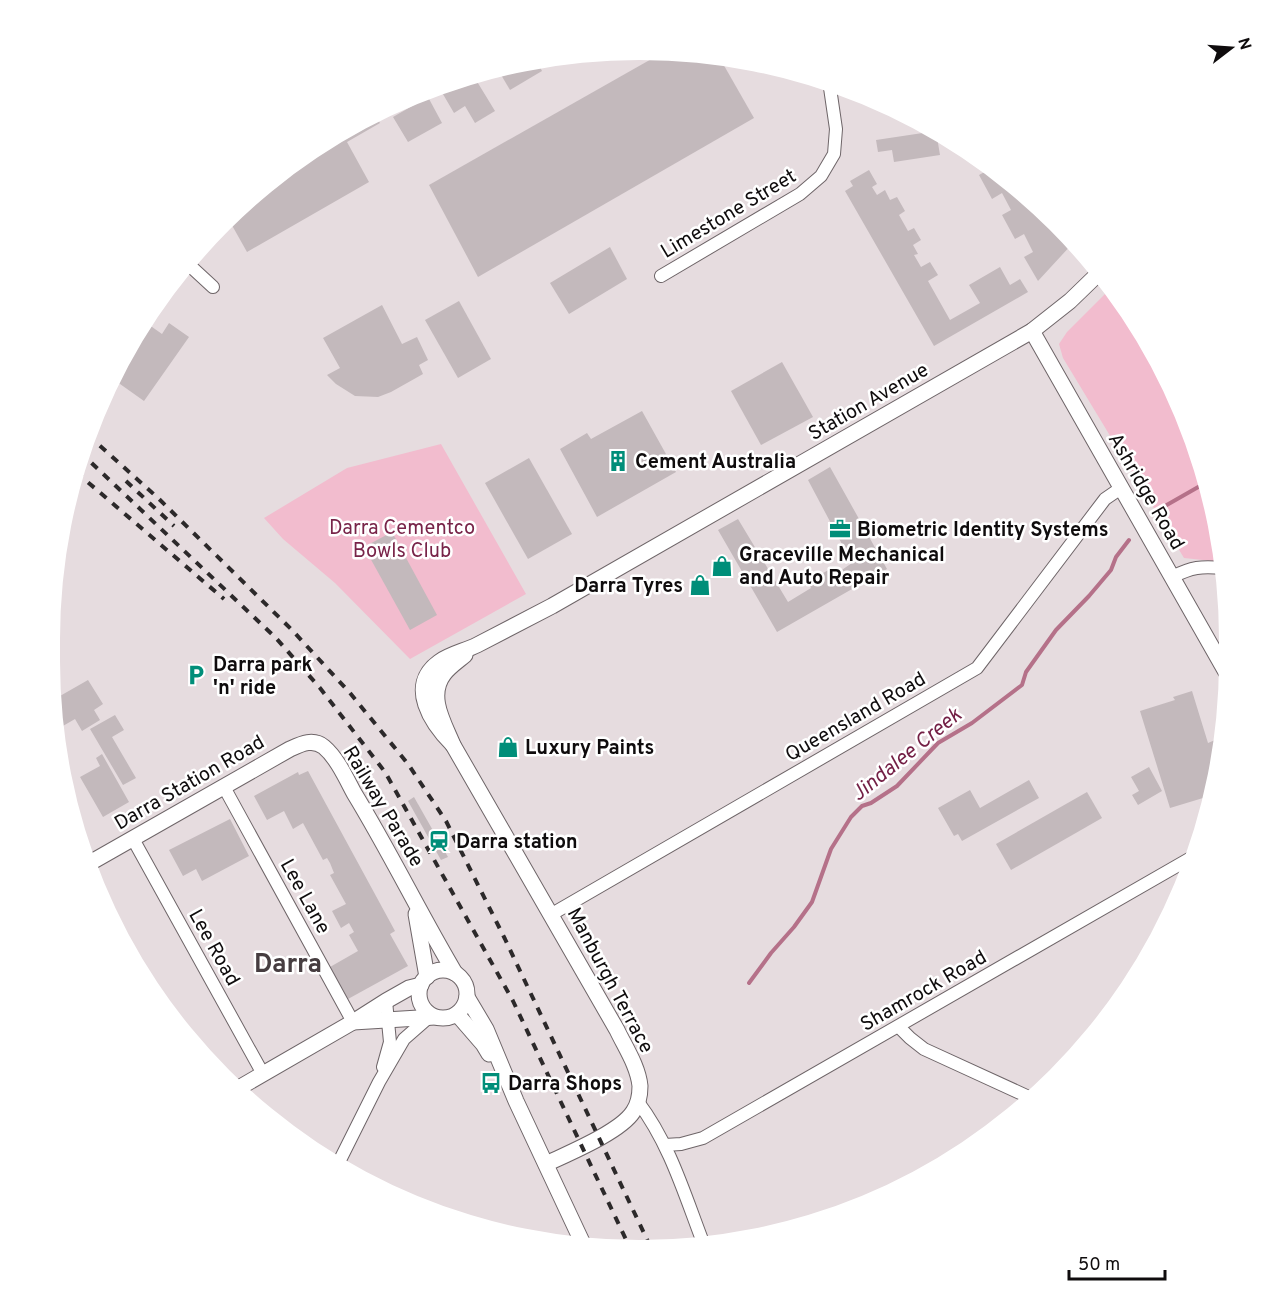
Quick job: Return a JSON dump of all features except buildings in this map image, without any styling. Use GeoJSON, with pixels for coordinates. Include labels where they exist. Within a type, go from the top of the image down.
{"type":"FeatureCollection","features":[{"type":"Feature","properties":{"kind":"street","name":"Limestone Street"},"geometry":{"type":"LineString","coordinates":[[660,276],[800,194],[821,176],[834,152],[836,129],[831,93]]}},
{"type":"Feature","properties":{"kind":"street"},"geometry":{"type":"LineString","coordinates":[[194,269],[213,287]]}},
{"type":"Feature","properties":{"kind":"street","name":"Station Avenue"},"geometry":{"type":"LineString","coordinates":[[424,705],[424,680],[429,671],[439,662],[552,606],[1032,331],[1093,280]]}},
{"type":"Feature","properties":{"kind":"street","name":"Ashridge Road"},"geometry":{"type":"LineString","coordinates":[[1032,331],[1219,660]]}},
{"type":"Feature","properties":{"kind":"street","name":"Queensland Road"},"geometry":{"type":"LineString","coordinates":[[552,914],[977,668],[1105,499],[1121,488]]}},
{"type":"Feature","properties":{"kind":"street"},"geometry":{"type":"LineString","coordinates":[[1172,577],[1190,568],[1214,567]]}},
{"type":"Feature","properties":{"kind":"street","name":"Station Avenue"},"geometry":{"type":"LineString","coordinates":[[436,693],[444,674],[474,646]]}},
{"type":"Feature","properties":{"kind":"street","name":"Manburgh Terrace"},"geometry":{"type":"LineString","coordinates":[[436,693],[438,707],[453,745],[617,1030],[632,1061],[640,1086],[638,1102]]}},
{"type":"Feature","properties":{"kind":"street","name":"Manburgh Terrace"},"geometry":{"type":"LineString","coordinates":[[424,705],[438,730],[453,745]]}},
{"type":"Feature","properties":{"kind":"street","name":"Darra Station Road"},"geometry":{"type":"LineString","coordinates":[[96,860],[290,749],[302,743],[313,742]]}},
{"type":"Feature","properties":{"kind":"street","name":"Railway Parade"},"geometry":{"type":"LineString","coordinates":[[313,742],[323,746],[333,757],[373,824],[455,973]]}},
{"type":"Feature","properties":{"kind":"street","name":"Lee Lane"},"geometry":{"type":"LineString","coordinates":[[224,788],[353,1022]]}},
{"type":"Feature","properties":{"kind":"street","name":"Lee Road"},"geometry":{"type":"LineString","coordinates":[[133,838],[263,1074]]}},
{"type":"Feature","properties":{"kind":"street","name":"Shamrock Road"},"geometry":{"type":"LineString","coordinates":[[665,1145],[681,1144],[703,1138],[1182,863]]}},
{"type":"Feature","properties":{"kind":"street","name":"Railway Parade"},"geometry":{"type":"LineString","coordinates":[[413,897],[424,981]]}},
{"type":"Feature","properties":{"kind":"street"},"geometry":{"type":"LineString","coordinates":[[245,1084],[353,1022],[386,1000],[441,971],[455,973],[465,983],[467,997],[486,1029],[516,1101],[580,1237]]}},
{"type":"Feature","properties":{"kind":"street"},"geometry":{"type":"LineString","coordinates":[[424,981],[420,1000],[431,1018]]}},
{"type":"Feature","properties":{"kind":"street"},"geometry":{"type":"LineString","coordinates":[[353,1022],[450,1018],[462,1010],[467,997]]}},
{"type":"Feature","properties":{"kind":"street"},"geometry":{"type":"LineString","coordinates":[[379,1082],[390,1042],[386,1000]]}},
{"type":"Feature","properties":{"kind":"street"},"geometry":{"type":"LineString","coordinates":[[457,1014],[483,1044],[516,1101]]}},
{"type":"Feature","properties":{"kind":"street"},"geometry":{"type":"LineString","coordinates":[[342,1157],[379,1082],[404,1039],[431,1018]]}},
{"type":"Feature","properties":{"kind":"street"},"geometry":{"type":"LineString","coordinates":[[899,1027],[924,1049],[1023,1095]]}},
{"type":"Feature","properties":{"kind":"street"},"geometry":{"type":"LineString","coordinates":[[546,1164],[620,1126],[633,1112],[638,1102],[655,1125],[665,1145],[701,1237]]}},
{"type":"Feature","properties":{"kind":"green space"},"geometry":{"type":"Polygon","coordinates":[[[1104,295],[1121,318],[1159,383],[1175,418],[1199,490],[1214,561],[1184,558],[1063,358],[1059,344],[1067,332],[1104,295]]]}},
{"type":"Feature","properties":{"kind":"green space","name":"Darra Cementco Bowls Club"},"geometry":{"type":"Polygon","coordinates":[[[441,444],[526,594],[410,659],[335,583],[283,539],[264,518],[347,468],[441,444]]]}},
{"type":"Feature","properties":{"kind":"waterway","name":"Jindalee Creek"},"geometry":{"type":"LineString","coordinates":[[1158,510],[1198,487]]}},
{"type":"Feature","properties":{"kind":"waterway","name":"Jindalee Creek"},"geometry":{"type":"LineString","coordinates":[[749,983],[812,902],[831,849],[851,817],[862,806],[871,803],[897,786],[938,743],[972,723],[1022,685],[1026,672],[1056,630],[1111,570],[1116,557],[1129,540]]}},
{"type":"Feature","properties":{"kind":"railway"},"geometry":{"type":"LineString","coordinates":[[95,442],[158,498],[292,630],[350,693],[408,764],[446,821],[505,939],[647,1240]]}},
{"type":"Feature","properties":{"kind":"railway"},"geometry":{"type":"LineString","coordinates":[[89,460],[276,638],[320,688],[385,772],[513,1001],[626,1240]]}},
{"type":"Feature","properties":{"kind":"railway"},"geometry":{"type":"LineString","coordinates":[[83,478],[224,599]]}},
{"type":"Feature","properties":{"kind":"railway"},"geometry":{"type":"LineString","coordinates":[[126,481],[174,526]]}},
{"type":"Feature","properties":{"kind":"place","name":"Cement Australia"},"geometry":{"type":"Point","coordinates":[618,461]}},
{"type":"Feature","properties":{"kind":"place","name":"Biometric Identity Systems"},"geometry":{"type":"Point","coordinates":[840,529]}},
{"type":"Feature","properties":{"kind":"place","name":"Graceville Mechanical and Auto Repair"},"geometry":{"type":"Point","coordinates":[722,566]}},
{"type":"Feature","properties":{"kind":"place","name":"Darra Tyres"},"geometry":{"type":"Point","coordinates":[700,585]}},
{"type":"Feature","properties":{"kind":"place","name":"Darra park 'n' ride"},"geometry":{"type":"Point","coordinates":[196,675]}},
{"type":"Feature","properties":{"kind":"place","name":"Luxury Paints"},"geometry":{"type":"Point","coordinates":[508,747]}},
{"type":"Feature","properties":{"kind":"place","name":"Darra station"},"geometry":{"type":"Point","coordinates":[439,841]}},
{"type":"Feature","properties":{"kind":"place","name":"Darra Shops"},"geometry":{"type":"Point","coordinates":[491,1083]}},
{"type":"Feature","properties":{"kind":"district","name":"Darra"},"geometry":{"type":"Point","coordinates":[288,963]}}]}
